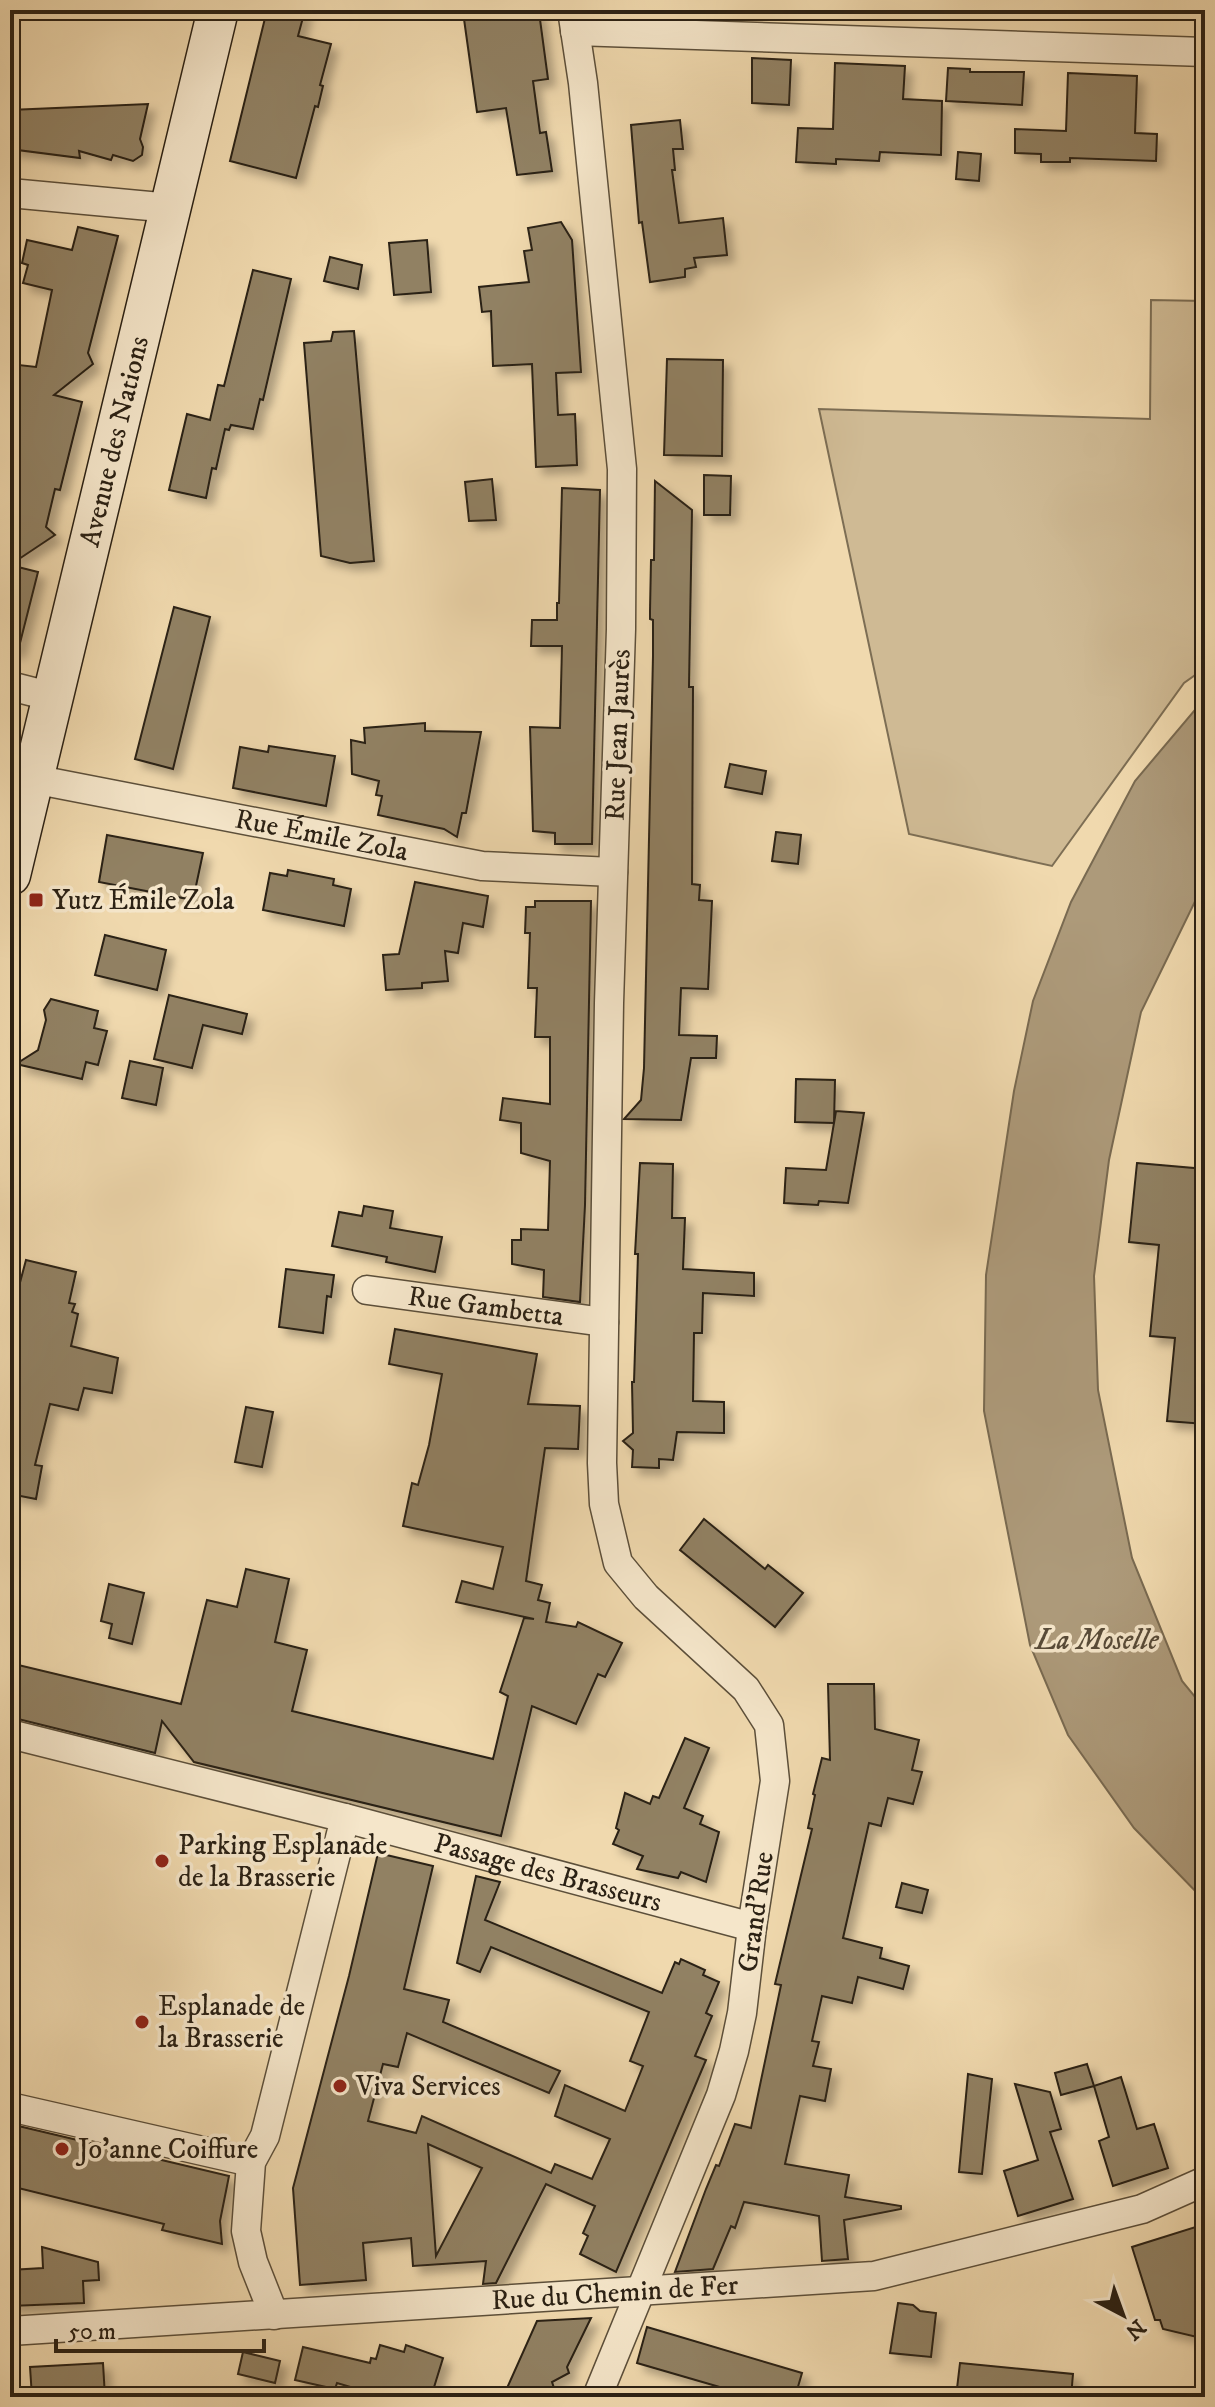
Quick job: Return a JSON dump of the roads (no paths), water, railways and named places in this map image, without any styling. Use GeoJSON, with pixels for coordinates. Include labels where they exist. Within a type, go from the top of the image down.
{"type":"FeatureCollection","features":[{"type":"Feature","properties":{"kind":"main road","name":"Avenue des Nations"},"geometry":{"type":"LineString","coordinates":[[10,875],[218,10]]}},
{"type":"Feature","properties":{"kind":"street"},"geometry":{"type":"LineString","coordinates":[[574,20],[1205,52]]}},
{"type":"Feature","properties":{"kind":"street","name":"Rue Jean Jaurès"},"geometry":{"type":"LineString","coordinates":[[574,20],[622,469],[602,1463]]}},
{"type":"Feature","properties":{"kind":"street"},"geometry":{"type":"LineString","coordinates":[[10,193],[171,208]]}},
{"type":"Feature","properties":{"kind":"street"},"geometry":{"type":"LineString","coordinates":[[10,686],[53,697]]}},
{"type":"Feature","properties":{"kind":"street","name":"Rue Émile Zola"},"geometry":{"type":"LineString","coordinates":[[33,779],[482,866],[613,872]]}},
{"type":"Feature","properties":{"kind":"street","name":"Rue Gambetta"},"geometry":{"type":"LineString","coordinates":[[367,1290],[604,1322]]}},
{"type":"Feature","properties":{"kind":"street","name":"Grand'Rue"},"geometry":{"type":"LineString","coordinates":[[597,2397],[721,2095],[742,2013],[775,1781],[769,1725],[746,1689],[655,1606],[618,1563],[604,1504],[602,1463]]}},
{"type":"Feature","properties":{"kind":"street"},"geometry":{"type":"LineString","coordinates":[[10,1734],[345,1818],[265,2136],[251,2162],[246,2231],[253,2262],[274,2315]]}},
{"type":"Feature","properties":{"kind":"street","name":"Passage des Brasseurs"},"geometry":{"type":"LineString","coordinates":[[345,1818],[752,1927]]}},
{"type":"Feature","properties":{"kind":"street"},"geometry":{"type":"LineString","coordinates":[[10,2107],[251,2162]]}},
{"type":"Feature","properties":{"kind":"street","name":"Rue du Chemin de Fer"},"geometry":{"type":"LineString","coordinates":[[10,2331],[874,2276],[1142,2209],[1205,2181]]}},
{"type":"Feature","properties":{"kind":"water","name":"La Moselle"},"geometry":{"type":"Polygon","coordinates":[[[1205,698],[1205,881],[1141,1012],[1109,1160],[1094,1276],[1098,1390],[1132,1558],[1182,1681],[1205,1709],[1205,1901],[1134,1828],[1068,1735],[1030,1645],[984,1411],[986,1275],[1014,1091],[1033,1001],[1071,902],[1135,781],[1205,698]]]}},
{"type":"Feature","properties":{"kind":"place","name":"Yutz Émile Zola"},"geometry":{"type":"Point","coordinates":[36,900]}},
{"type":"Feature","properties":{"kind":"place","name":"Parking Esplanade de la Brasserie"},"geometry":{"type":"Point","coordinates":[162,1861]}},
{"type":"Feature","properties":{"kind":"place","name":"Esplanade de la Brasserie"},"geometry":{"type":"Point","coordinates":[142,2022]}},
{"type":"Feature","properties":{"kind":"place","name":"Viva Services"},"geometry":{"type":"Point","coordinates":[340,2086]}},
{"type":"Feature","properties":{"kind":"place","name":"Jo’anne Coiffure"},"geometry":{"type":"Point","coordinates":[62,2149]}}]}
